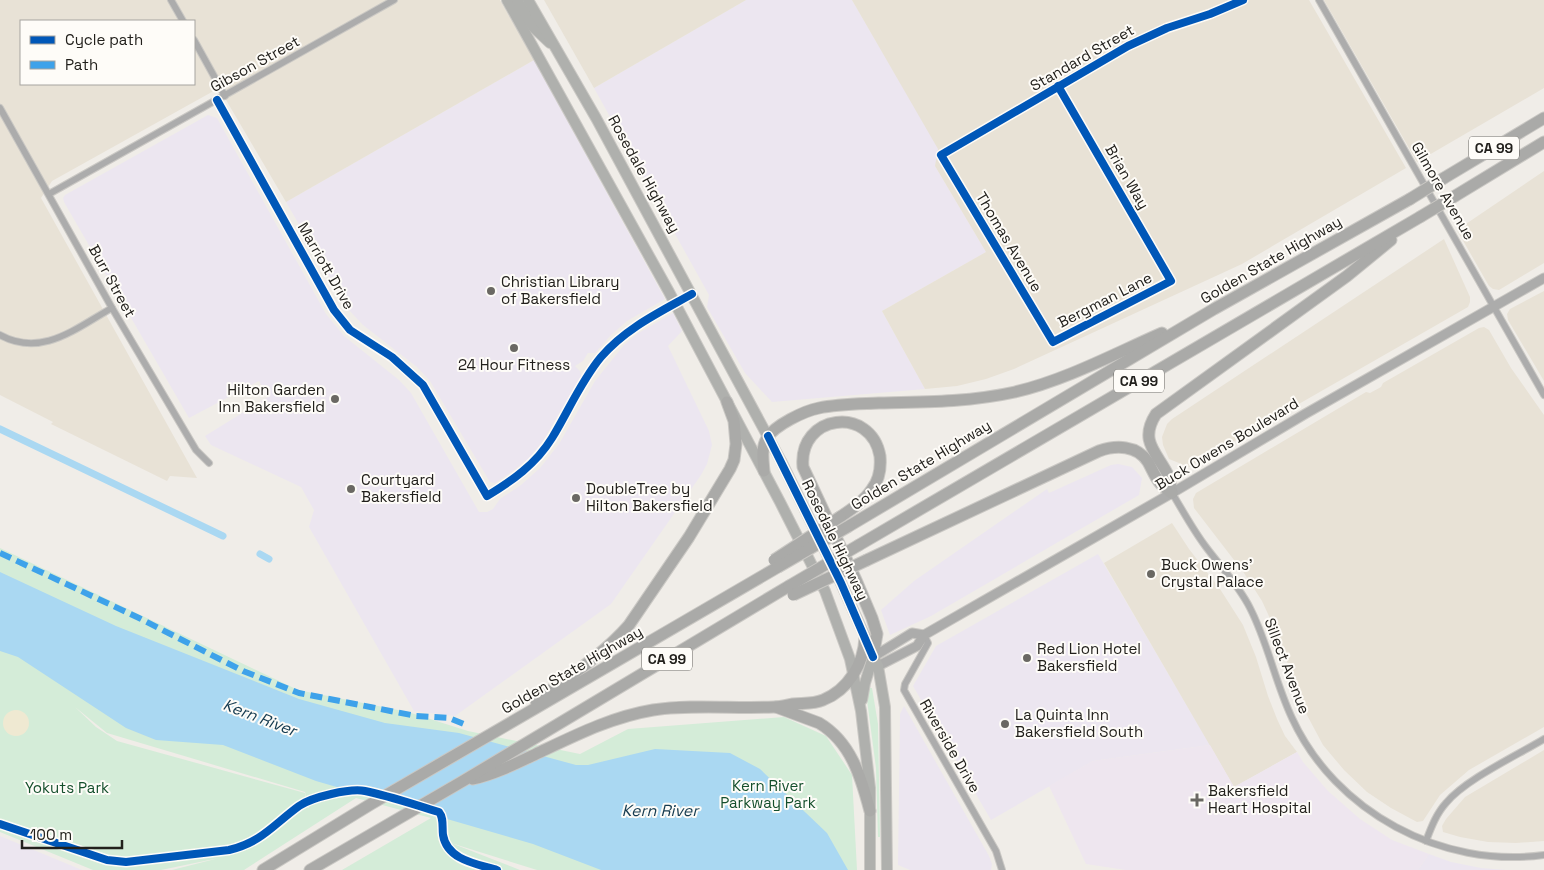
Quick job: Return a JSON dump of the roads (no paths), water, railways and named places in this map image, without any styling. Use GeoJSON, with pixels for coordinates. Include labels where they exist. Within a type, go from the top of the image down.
{"type":"FeatureCollection","features":[{"type":"Feature","properties":{"kind":"highway","name":"Golden State Highway"},"geometry":{"type":"LineString","coordinates":[[263,870],[371,804],[698,614],[844,521],[1410,199],[1544,118]]}},
{"type":"Feature","properties":{"kind":"highway","name":"CA 99"},"geometry":{"type":"LineString","coordinates":[[310,870],[464,781],[773,596],[791,590],[858,545],[1420,217],[1544,142]]}},
{"type":"Feature","properties":{"kind":"highway"},"geometry":{"type":"LineString","coordinates":[[1172,493],[1169,478],[1153,451],[1148,438],[1149,429],[1156,414],[1347,276],[1420,217]]}},
{"type":"Feature","properties":{"kind":"highway"},"geometry":{"type":"LineString","coordinates":[[764,471],[763,449],[768,436],[800,414],[817,408],[862,404],[963,400],[1017,391],[1057,378],[1214,309]]}},
{"type":"Feature","properties":{"kind":"highway"},"geometry":{"type":"LineString","coordinates":[[505,726],[530,705],[606,649],[629,624],[662,577],[689,537],[734,460],[736,433],[727,402]]}},
{"type":"Feature","properties":{"kind":"highway"},"geometry":{"type":"LineString","coordinates":[[464,781],[492,774],[586,730],[653,710],[700,707],[776,707],[824,700],[841,688],[854,674],[871,661],[877,634],[856,580],[803,467],[802,458],[806,445],[814,432],[826,425],[845,422],[856,425],[869,433],[877,447],[880,463],[877,479],[872,489],[844,521]]}},
{"type":"Feature","properties":{"kind":"highway"},"geometry":{"type":"LineString","coordinates":[[791,590],[867,560],[1098,451],[1114,447],[1132,450],[1144,457],[1160,484],[1172,493]]}},
{"type":"Feature","properties":{"kind":"highway"},"geometry":{"type":"LineString","coordinates":[[865,638],[871,661]]}},
{"type":"Feature","properties":{"kind":"highway"},"geometry":{"type":"LineString","coordinates":[[776,707],[819,723],[842,744],[856,765],[870,811]]}},
{"type":"Feature","properties":{"kind":"main road","name":"Rosedale Highway"},"geometry":{"type":"LineString","coordinates":[[507,0],[579,127],[764,471],[812,565],[845,644],[854,674],[866,746],[870,811],[870,870]]}},
{"type":"Feature","properties":{"kind":"main road"},"geometry":{"type":"LineString","coordinates":[[517,0],[533,27],[555,47]]}},
{"type":"Feature","properties":{"kind":"main road","name":"Rosedale Highway"},"geometry":{"type":"LineString","coordinates":[[528,0],[596,118],[768,436],[823,545],[865,638]]}},
{"type":"Feature","properties":{"kind":"main road"},"geometry":{"type":"LineString","coordinates":[[536,0],[549,25],[555,47]]}},
{"type":"Feature","properties":{"kind":"main road","name":"Buck Owens Boulevard"},"geometry":{"type":"LineString","coordinates":[[871,661],[918,646],[924,635],[1172,493],[1303,415],[1544,278]]}},
{"type":"Feature","properties":{"kind":"main road","name":"Buck Owens Boulevard"},"geometry":{"type":"LineString","coordinates":[[871,661],[912,633],[924,635]]}},
{"type":"Feature","properties":{"kind":"main road"},"geometry":{"type":"LineString","coordinates":[[845,644],[871,661],[885,708],[887,870]]}},
{"type":"Feature","properties":{"kind":"main road"},"geometry":{"type":"LineString","coordinates":[[861,711],[871,661]]}},
{"type":"Feature","properties":{"kind":"street"},"geometry":{"type":"LineString","coordinates":[[172,0],[182,20]]}},
{"type":"Feature","properties":{"kind":"street","name":"Gibson Street"},"geometry":{"type":"LineString","coordinates":[[49,194],[394,0]]}},
{"type":"Feature","properties":{"kind":"street","name":"Standard Street"},"geometry":{"type":"LineString","coordinates":[[941,155],[1147,36],[1210,14],[1243,0]]}},
{"type":"Feature","properties":{"kind":"street","name":"Gilmore Avenue"},"geometry":{"type":"LineString","coordinates":[[1319,0],[1544,395]]}},
{"type":"Feature","properties":{"kind":"street"},"geometry":{"type":"LineString","coordinates":[[195,42],[225,96]]}},
{"type":"Feature","properties":{"kind":"street","name":"Brian Way"},"geometry":{"type":"LineString","coordinates":[[1058,86],[1171,282]]}},
{"type":"Feature","properties":{"kind":"street","name":"Marriott Drive"},"geometry":{"type":"LineString","coordinates":[[217,100],[334,310],[350,329],[392,357],[424,385],[486,496],[519,475],[541,452],[551,440],[591,370],[611,346],[637,325],[675,304]]}},
{"type":"Feature","properties":{"kind":"street","name":"Burr Street"},"geometry":{"type":"LineString","coordinates":[[0,108],[112,308],[196,450],[209,463]]}},
{"type":"Feature","properties":{"kind":"street","name":"Thomas Avenue"},"geometry":{"type":"LineString","coordinates":[[941,155],[1052,342]]}},
{"type":"Feature","properties":{"kind":"street","name":"Bergman Lane"},"geometry":{"type":"LineString","coordinates":[[1052,342],[1171,282]]}},
{"type":"Feature","properties":{"kind":"street"},"geometry":{"type":"LineString","coordinates":[[675,304],[692,294]]}},
{"type":"Feature","properties":{"kind":"street"},"geometry":{"type":"LineString","coordinates":[[0,335],[18,343],[37,344],[48,342],[112,308]]}},
{"type":"Feature","properties":{"kind":"street","name":"Sillect Avenue"},"geometry":{"type":"LineString","coordinates":[[1172,493],[1198,536],[1238,588],[1249,606],[1267,645],[1292,719],[1314,756],[1358,802],[1390,824],[1426,841],[1459,851],[1480,855],[1514,857],[1544,855]]}},
{"type":"Feature","properties":{"kind":"street","name":"Riverside Drive"},"geometry":{"type":"LineString","coordinates":[[924,635],[928,643],[905,684],[904,690],[996,851],[1002,870]]}},
{"type":"Feature","properties":{"kind":"street"},"geometry":{"type":"LineString","coordinates":[[1426,841],[1438,813],[1455,794],[1470,782],[1544,739]]}},
{"type":"Feature","properties":{"kind":"water","name":"Kern River"},"geometry":{"type":"Polygon","coordinates":[[[0,572],[116,626],[299,699],[385,723],[459,733],[576,765],[588,765],[655,749],[730,753],[760,769],[827,833],[848,870],[601,870],[533,844],[316,781],[223,745],[156,740],[126,728],[18,657],[0,651],[0,572]]]}},
{"type":"Feature","properties":{"kind":"waterway"},"geometry":{"type":"LineString","coordinates":[[0,429],[223,536]]}},
{"type":"Feature","properties":{"kind":"waterway"},"geometry":{"type":"LineString","coordinates":[[260,554],[269,559]]}},
{"type":"Feature","properties":{"kind":"place","name":"Christian Library of Bakersfield"},"geometry":{"type":"Point","coordinates":[491,291]}},
{"type":"Feature","properties":{"kind":"place","name":"24 Hour Fitness"},"geometry":{"type":"Point","coordinates":[514,348]}},
{"type":"Feature","properties":{"kind":"place","name":"Hilton Garden Inn Bakersfield"},"geometry":{"type":"Point","coordinates":[335,399]}},
{"type":"Feature","properties":{"kind":"place","name":"Courtyard Bakersfield"},"geometry":{"type":"Point","coordinates":[351,489]}},
{"type":"Feature","properties":{"kind":"place","name":"DoubleTree by Hilton Bakersfield"},"geometry":{"type":"Point","coordinates":[576,498]}},
{"type":"Feature","properties":{"kind":"place","name":"Buck Owens' Crystal Palace"},"geometry":{"type":"Point","coordinates":[1151,574]}},
{"type":"Feature","properties":{"kind":"place","name":"Red Lion Hotel Bakersfield"},"geometry":{"type":"Point","coordinates":[1027,658]}},
{"type":"Feature","properties":{"kind":"place","name":"La Quinta Inn Bakersfield South"},"geometry":{"type":"Point","coordinates":[1005,724]}},
{"type":"Feature","properties":{"kind":"place","name":"Bakersfield Heart Hospital"},"geometry":{"type":"Point","coordinates":[1197,800]}},
{"type":"Feature","properties":{"kind":"park label","name":"Yokuts Park"},"geometry":{"type":"Point","coordinates":[67,788]}},
{"type":"Feature","properties":{"kind":"park label","name":"Kern River Parkway Park"},"geometry":{"type":"Point","coordinates":[768,794]}}]}
